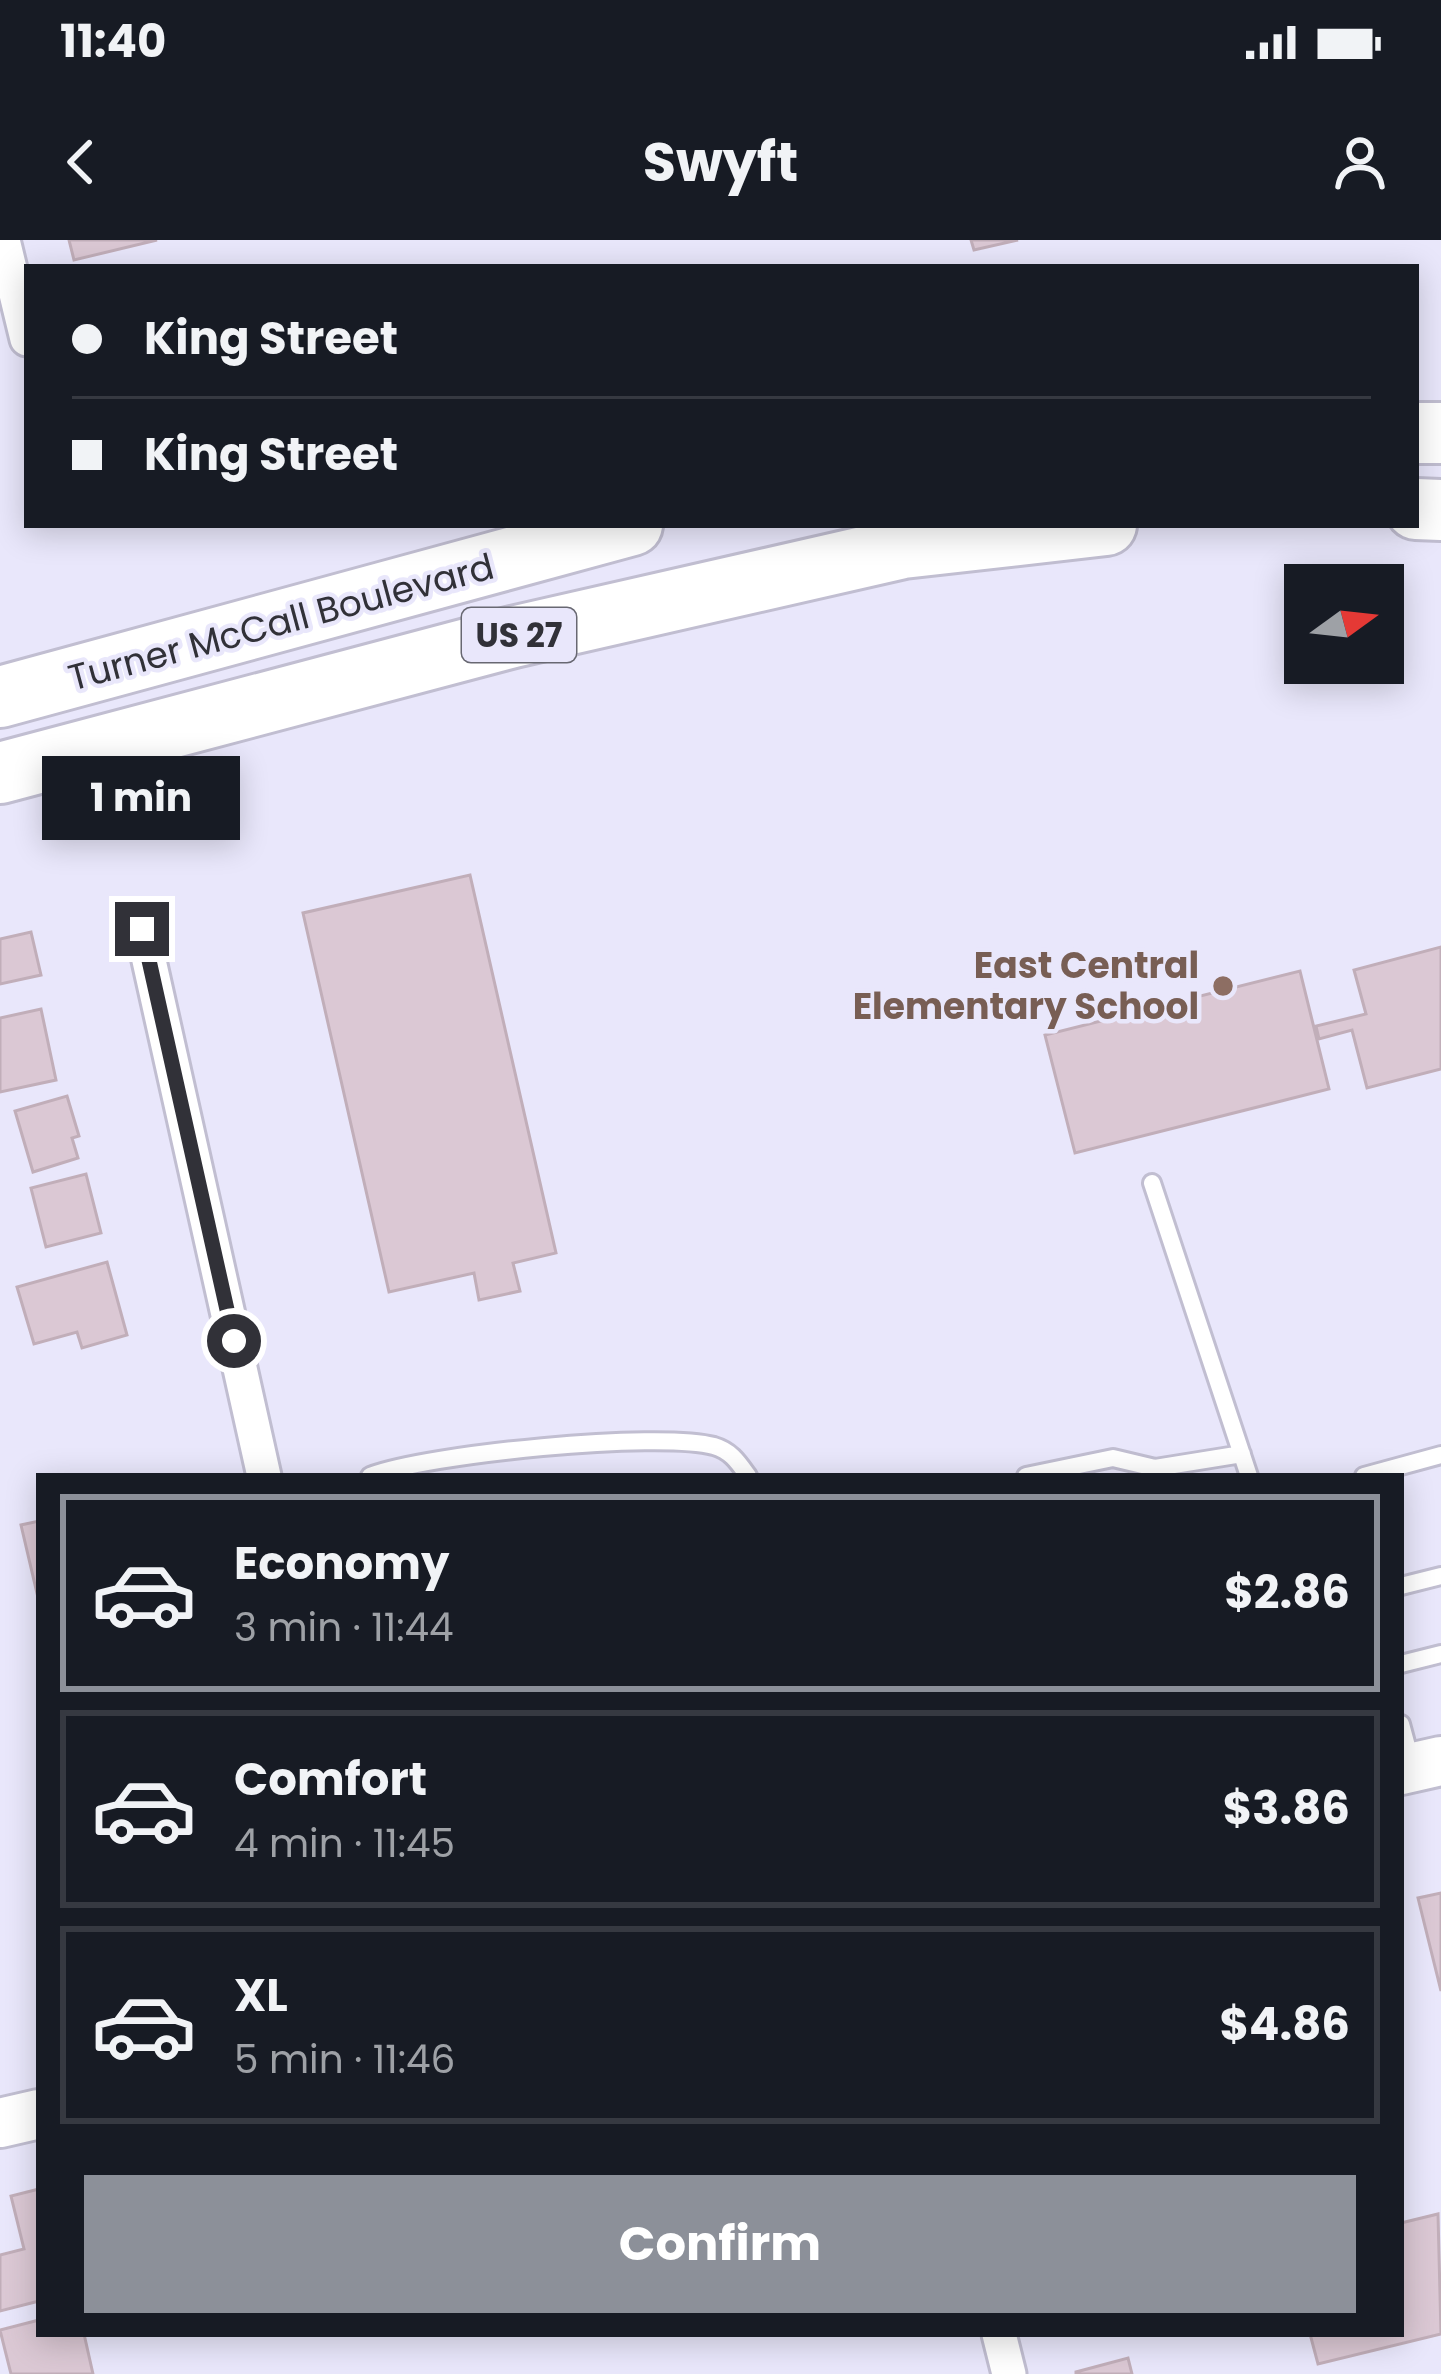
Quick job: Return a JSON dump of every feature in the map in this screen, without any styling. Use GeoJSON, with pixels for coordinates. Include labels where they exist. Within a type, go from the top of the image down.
{"type":"FeatureCollection","features":[{"type":"Feature","properties":{"kind":"highway","name":"Turner McCall Boulevard"},"geometry":{"type":"LineString","coordinates":[[0,697],[621,528]]}},
{"type":"Feature","properties":{"kind":"highway","name":"Turner McCall Boulevard"},"geometry":{"type":"LineString","coordinates":[[0,773],[513,637],[705,593],[904,548],[1080,528]]}},
{"type":"Feature","properties":{"kind":"main road"},"geometry":{"type":"LineString","coordinates":[[0,2123],[36,2115]]}},
{"type":"Feature","properties":{"kind":"street"},"geometry":{"type":"LineString","coordinates":[[3,240],[24,327]]}},
{"type":"Feature","properties":{"kind":"street"},"geometry":{"type":"LineString","coordinates":[[142,929],[263,1473]]}},
{"type":"Feature","properties":{"kind":"street"},"geometry":{"type":"LineString","coordinates":[[1000,2337],[1009,2374]]}},
{"type":"Feature","properties":{"kind":"lane"},"geometry":{"type":"LineString","coordinates":[[1152,1183],[1248,1473]]}},
{"type":"Feature","properties":{"kind":"lane"},"geometry":{"type":"LineString","coordinates":[[383,1473],[455,1456],[692,1442],[734,1456],[746,1473]]}},
{"type":"Feature","properties":{"kind":"lane"},"geometry":{"type":"LineString","coordinates":[[1040,1473],[1113,1458],[1156,1472],[1242,1454]]}},
{"type":"Feature","properties":{"kind":"lane"},"geometry":{"type":"LineString","coordinates":[[1374,1473],[1441,1454]]}},
{"type":"Feature","properties":{"kind":"lane"},"geometry":{"type":"LineString","coordinates":[[1404,1585],[1441,1576]]}},
{"type":"Feature","properties":{"kind":"lane"},"geometry":{"type":"LineString","coordinates":[[1404,1663],[1441,1654]]}},
{"type":"Feature","properties":{"kind":"building"},"geometry":{"type":"Polygon","coordinates":[[[69,240],[157,240],[74,260],[69,240]]]}},
{"type":"Feature","properties":{"kind":"building"},"geometry":{"type":"Polygon","coordinates":[[[971,240],[1018,240],[974,250],[971,240]]]}},
{"type":"Feature","properties":{"kind":"building"},"geometry":{"type":"Polygon","coordinates":[[[470,875],[556,1253],[513,1263],[520,1291],[479,1300],[474,1273],[389,1292],[303,913],[470,875]]]}},
{"type":"Feature","properties":{"kind":"building"},"geometry":{"type":"Polygon","coordinates":[[[31,932],[41,975],[0,984],[0,939],[31,932]]]}},
{"type":"Feature","properties":{"kind":"building"},"geometry":{"type":"Polygon","coordinates":[[[1441,947],[1441,1069],[1367,1088],[1352,1030],[1319,1039],[1316,1026],[1366,1014],[1354,970],[1441,947]]]}},
{"type":"Feature","properties":{"kind":"building"},"geometry":{"type":"Polygon","coordinates":[[[1300,971],[1329,1089],[1075,1153],[1045,1035],[1300,971]]]}},
{"type":"Feature","properties":{"kind":"building"},"geometry":{"type":"Polygon","coordinates":[[[41,1009],[56,1080],[0,1092],[0,1018],[41,1009]]]}},
{"type":"Feature","properties":{"kind":"building"},"geometry":{"type":"Polygon","coordinates":[[[67,1096],[79,1136],[72,1138],[78,1158],[33,1172],[15,1111],[67,1096]]]}},
{"type":"Feature","properties":{"kind":"building"},"geometry":{"type":"Polygon","coordinates":[[[86,1174],[101,1233],[46,1247],[31,1188],[86,1174]]]}},
{"type":"Feature","properties":{"kind":"building"},"geometry":{"type":"Polygon","coordinates":[[[107,1262],[127,1335],[82,1348],[77,1332],[34,1344],[17,1287],[107,1262]]]}},
{"type":"Feature","properties":{"kind":"building"},"geometry":{"type":"Polygon","coordinates":[[[36,1522],[36,1589],[21,1525],[36,1522]]]}},
{"type":"Feature","properties":{"kind":"building"},"geometry":{"type":"Polygon","coordinates":[[[1441,1893],[1441,1991],[1418,1898],[1441,1893]]]}},
{"type":"Feature","properties":{"kind":"building"},"geometry":{"type":"Polygon","coordinates":[[[36,2190],[36,2302],[0,2311],[0,2255],[24,2249],[11,2196],[36,2190]]]}},
{"type":"Feature","properties":{"kind":"building"},"geometry":{"type":"Polygon","coordinates":[[[1438,2214],[1441,2334],[1318,2364],[1311,2337],[1404,2337],[1404,2222],[1438,2214]]]}},
{"type":"Feature","properties":{"kind":"building"},"geometry":{"type":"Polygon","coordinates":[[[36,2321],[36,2337],[85,2337],[93,2374],[11,2374],[0,2330],[36,2321]]]}},
{"type":"Feature","properties":{"kind":"building"},"geometry":{"type":"Polygon","coordinates":[[[1128,2358],[1132,2374],[1076,2374],[1076,2372],[1128,2358]]]}},
{"type":"Feature","properties":{"kind":"place","name":"East Central Elementary School"},"geometry":{"type":"Point","coordinates":[1223,986]}},
{"type":"Feature","properties":{"kind":"route"},"geometry":{"type":"LineString","coordinates":[[142,929],[234,1341]]}}]}
